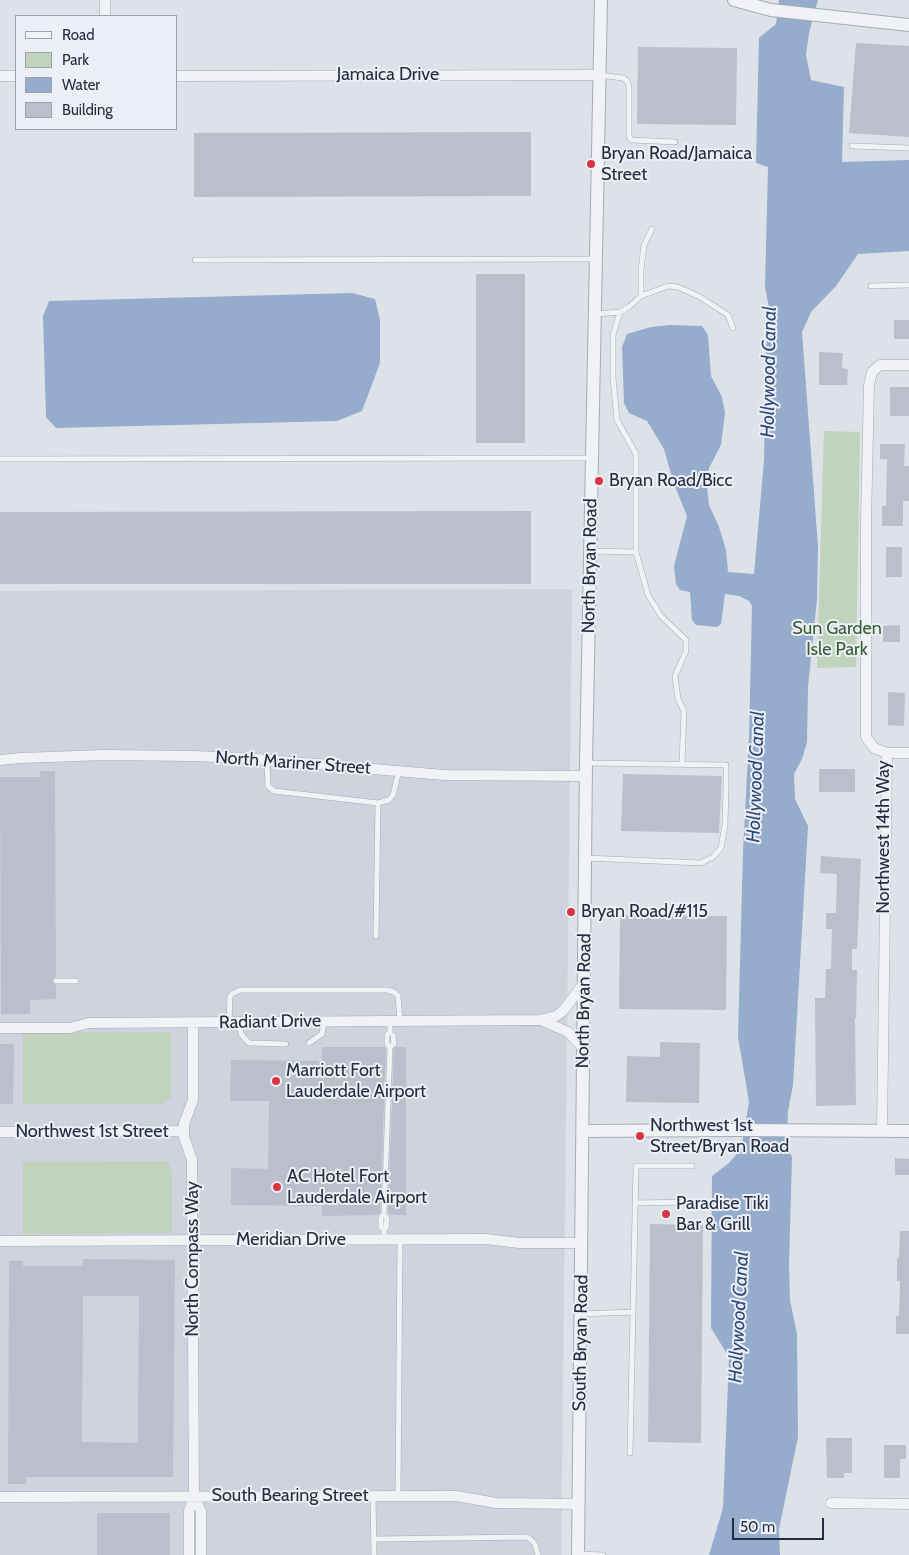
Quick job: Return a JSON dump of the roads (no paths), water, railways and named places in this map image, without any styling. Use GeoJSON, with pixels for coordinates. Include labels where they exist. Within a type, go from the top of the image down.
{"type":"FeatureCollection","features":[{"type":"Feature","properties":{"kind":"street"},"geometry":{"type":"LineString","coordinates":[[105,0],[105,15]]}},
{"type":"Feature","properties":{"kind":"street","name":"North Bryan Road"},"geometry":{"type":"LineString","coordinates":[[583,1131],[586,770],[601,0]]}},
{"type":"Feature","properties":{"kind":"street"},"geometry":{"type":"LineString","coordinates":[[734,0],[771,10],[909,25]]}},
{"type":"Feature","properties":{"kind":"street","name":"Jamaica Drive"},"geometry":{"type":"LineString","coordinates":[[178,76],[600,75]]}},
{"type":"Feature","properties":{"kind":"street"},"geometry":{"type":"LineString","coordinates":[[0,76],[15,76]]}},
{"type":"Feature","properties":{"kind":"street","name":"Northwest 14th Way"},"geometry":{"type":"LineString","coordinates":[[882,1131],[887,754],[874,748],[866,737],[866,512],[869,385],[872,372],[880,365],[909,365]]}},
{"type":"Feature","properties":{"kind":"street"},"geometry":{"type":"LineString","coordinates":[[887,754],[909,753]]}},
{"type":"Feature","properties":{"kind":"street","name":"North Mariner Street"},"geometry":{"type":"LineString","coordinates":[[0,760],[104,755],[193,756],[267,760],[444,775],[586,770]]}},
{"type":"Feature","properties":{"kind":"street","name":"Radiant Drive"},"geometry":{"type":"LineString","coordinates":[[0,1028],[70,1028],[89,1023],[324,1021],[393,1027],[540,1020],[556,1016],[563,1011],[584,983]]}},
{"type":"Feature","properties":{"kind":"street","name":"Radiant Drive"},"geometry":{"type":"LineString","coordinates":[[540,1020],[568,1032],[584,1049]]}},
{"type":"Feature","properties":{"kind":"street","name":"North Compass Way"},"geometry":{"type":"LineString","coordinates":[[193,1023],[193,1100],[184,1124],[184,1137],[192,1160],[194,1497]]}},
{"type":"Feature","properties":{"kind":"street","name":"Northwest 1st Street"},"geometry":{"type":"LineString","coordinates":[[0,1132],[184,1131]]}},
{"type":"Feature","properties":{"kind":"street"},"geometry":{"type":"LineString","coordinates":[[583,1131],[909,1131]]}},
{"type":"Feature","properties":{"kind":"street","name":"South Bryan Road"},"geometry":{"type":"LineString","coordinates":[[578,1554],[583,1131]]}},
{"type":"Feature","properties":{"kind":"street","name":"Meridian Drive"},"geometry":{"type":"LineString","coordinates":[[0,1241],[192,1241],[384,1235],[400,1239],[486,1239],[519,1243],[582,1243]]}},
{"type":"Feature","properties":{"kind":"street","name":"South Bearing Street"},"geometry":{"type":"LineString","coordinates":[[0,1498],[456,1496],[496,1503],[579,1504]]}},
{"type":"Feature","properties":{"kind":"street"},"geometry":{"type":"LineString","coordinates":[[190,1555],[189,1511],[194,1497]]}},
{"type":"Feature","properties":{"kind":"street"},"geometry":{"type":"LineString","coordinates":[[194,1497],[201,1511],[201,1555]]}},
{"type":"Feature","properties":{"kind":"street"},"geometry":{"type":"LineString","coordinates":[[831,1503],[909,1504]]}},
{"type":"Feature","properties":{"kind":"lane"},"geometry":{"type":"LineString","coordinates":[[600,75],[623,78],[627,81],[629,87],[629,137],[632,140],[675,142]]}},
{"type":"Feature","properties":{"kind":"lane"},"geometry":{"type":"LineString","coordinates":[[852,146],[909,148]]}},
{"type":"Feature","properties":{"kind":"lane"},"geometry":{"type":"LineString","coordinates":[[641,296],[641,270],[644,245],[652,228]]}},
{"type":"Feature","properties":{"kind":"lane"},"geometry":{"type":"LineString","coordinates":[[195,260],[596,259]]}},
{"type":"Feature","properties":{"kind":"lane"},"geometry":{"type":"LineString","coordinates":[[871,286],[909,285]]}},
{"type":"Feature","properties":{"kind":"lane"},"geometry":{"type":"LineString","coordinates":[[595,314],[620,312],[641,296],[668,286],[700,297],[728,314],[733,328]]}},
{"type":"Feature","properties":{"kind":"lane"},"geometry":{"type":"LineString","coordinates":[[620,312],[614,335],[614,378],[617,420],[636,454],[636,552],[648,595],[661,616],[686,640],[686,651],[675,676],[678,699],[684,711],[682,764]]}},
{"type":"Feature","properties":{"kind":"lane"},"geometry":{"type":"LineString","coordinates":[[0,459],[593,458]]}},
{"type":"Feature","properties":{"kind":"lane"},"geometry":{"type":"LineString","coordinates":[[591,551],[636,552]]}},
{"type":"Feature","properties":{"kind":"lane"},"geometry":{"type":"LineString","coordinates":[[267,760],[268,786],[274,791],[378,803],[389,800],[393,795],[399,771]]}},
{"type":"Feature","properties":{"kind":"lane"},"geometry":{"type":"LineString","coordinates":[[586,770],[682,764],[726,765],[726,826],[721,848],[713,857],[701,863],[586,858]]}},
{"type":"Feature","properties":{"kind":"lane"},"geometry":{"type":"LineString","coordinates":[[376,936],[378,803]]}},
{"type":"Feature","properties":{"kind":"lane"},"geometry":{"type":"LineString","coordinates":[[56,981],[76,981]]}},
{"type":"Feature","properties":{"kind":"lane"},"geometry":{"type":"LineString","coordinates":[[229,1023],[230,997],[240,990],[386,990],[394,992],[398,996],[393,1027],[387,1035],[387,1044],[390,1047],[384,1215],[387,1218],[384,1235]]}},
{"type":"Feature","properties":{"kind":"lane"},"geometry":{"type":"LineString","coordinates":[[310,1043],[322,1034],[324,1021]]}},
{"type":"Feature","properties":{"kind":"lane"},"geometry":{"type":"LineString","coordinates":[[240,1022],[242,1034],[249,1043],[286,1044]]}},
{"type":"Feature","properties":{"kind":"lane"},"geometry":{"type":"LineString","coordinates":[[630,1453],[636,1166],[692,1166]]}},
{"type":"Feature","properties":{"kind":"lane"},"geometry":{"type":"LineString","coordinates":[[635,1203],[689,1202]]}},
{"type":"Feature","properties":{"kind":"lane"},"geometry":{"type":"LineString","coordinates":[[398,1496],[400,1239]]}},
{"type":"Feature","properties":{"kind":"lane"},"geometry":{"type":"LineString","coordinates":[[581,1314],[633,1312]]}},
{"type":"Feature","properties":{"kind":"lane"},"geometry":{"type":"LineString","coordinates":[[373,1496],[374,1555]]}},
{"type":"Feature","properties":{"kind":"lane"},"geometry":{"type":"LineString","coordinates":[[374,1539],[528,1538],[535,1544],[538,1555]]}},
{"type":"Feature","properties":{"kind":"lane"},"geometry":{"type":"LineString","coordinates":[[578,1554],[603,1555]]}},
{"type":"Feature","properties":{"kind":"water","name":"Hollywood Canal"},"geometry":{"type":"Polygon","coordinates":[[[779,0],[818,0],[809,33],[806,55],[811,80],[844,87],[842,162],[909,160],[909,251],[858,254],[836,286],[811,312],[802,332],[818,547],[817,599],[808,687],[807,742],[802,759],[794,774],[795,799],[808,826],[793,1085],[788,1111],[787,1146],[792,1157],[789,1266],[790,1300],[797,1334],[798,1437],[779,1529],[780,1555],[709,1555],[723,1508],[729,1357],[711,1328],[712,1176],[729,1163],[741,1149],[749,1102],[738,1037],[752,606],[749,601],[739,596],[725,594],[721,624],[717,627],[696,625],[692,620],[690,592],[680,590],[676,584],[674,566],[687,516],[674,484],[664,449],[647,421],[629,413],[624,403],[622,347],[627,334],[651,327],[670,325],[702,326],[708,335],[711,376],[722,397],[725,413],[721,445],[709,468],[707,487],[709,505],[719,527],[726,550],[728,572],[754,574],[764,460],[766,346],[771,319],[765,287],[768,167],[756,163],[759,38],[776,24],[779,0]]]}},
{"type":"Feature","properties":{"kind":"water"},"geometry":{"type":"Polygon","coordinates":[[[352,293],[375,299],[380,320],[380,363],[362,411],[337,421],[56,428],[46,417],[43,316],[49,301],[352,293]]]}},
{"type":"Feature","properties":{"kind":"place","name":"Bryan Road/Jamaica Street"},"geometry":{"type":"Point","coordinates":[591,164]}},
{"type":"Feature","properties":{"kind":"place","name":"Bryan Road/Bicc"},"geometry":{"type":"Point","coordinates":[599,481]}},
{"type":"Feature","properties":{"kind":"place","name":"Bryan Road/#115"},"geometry":{"type":"Point","coordinates":[571,912]}},
{"type":"Feature","properties":{"kind":"place","name":"Marriott Fort Lauderdale Airport"},"geometry":{"type":"Point","coordinates":[276,1081]}},
{"type":"Feature","properties":{"kind":"place","name":"Northwest 1st Street/Bryan Road"},"geometry":{"type":"Point","coordinates":[640,1136]}},
{"type":"Feature","properties":{"kind":"place","name":"AC Hotel Fort Lauderdale Airport"},"geometry":{"type":"Point","coordinates":[277,1187]}},
{"type":"Feature","properties":{"kind":"place","name":"Paradise Tiki Bar & Grill"},"geometry":{"type":"Point","coordinates":[666,1214]}},
{"type":"Feature","properties":{"kind":"park label","name":"Sun Garden Isle Park"},"geometry":{"type":"Point","coordinates":[837,639]}}]}
